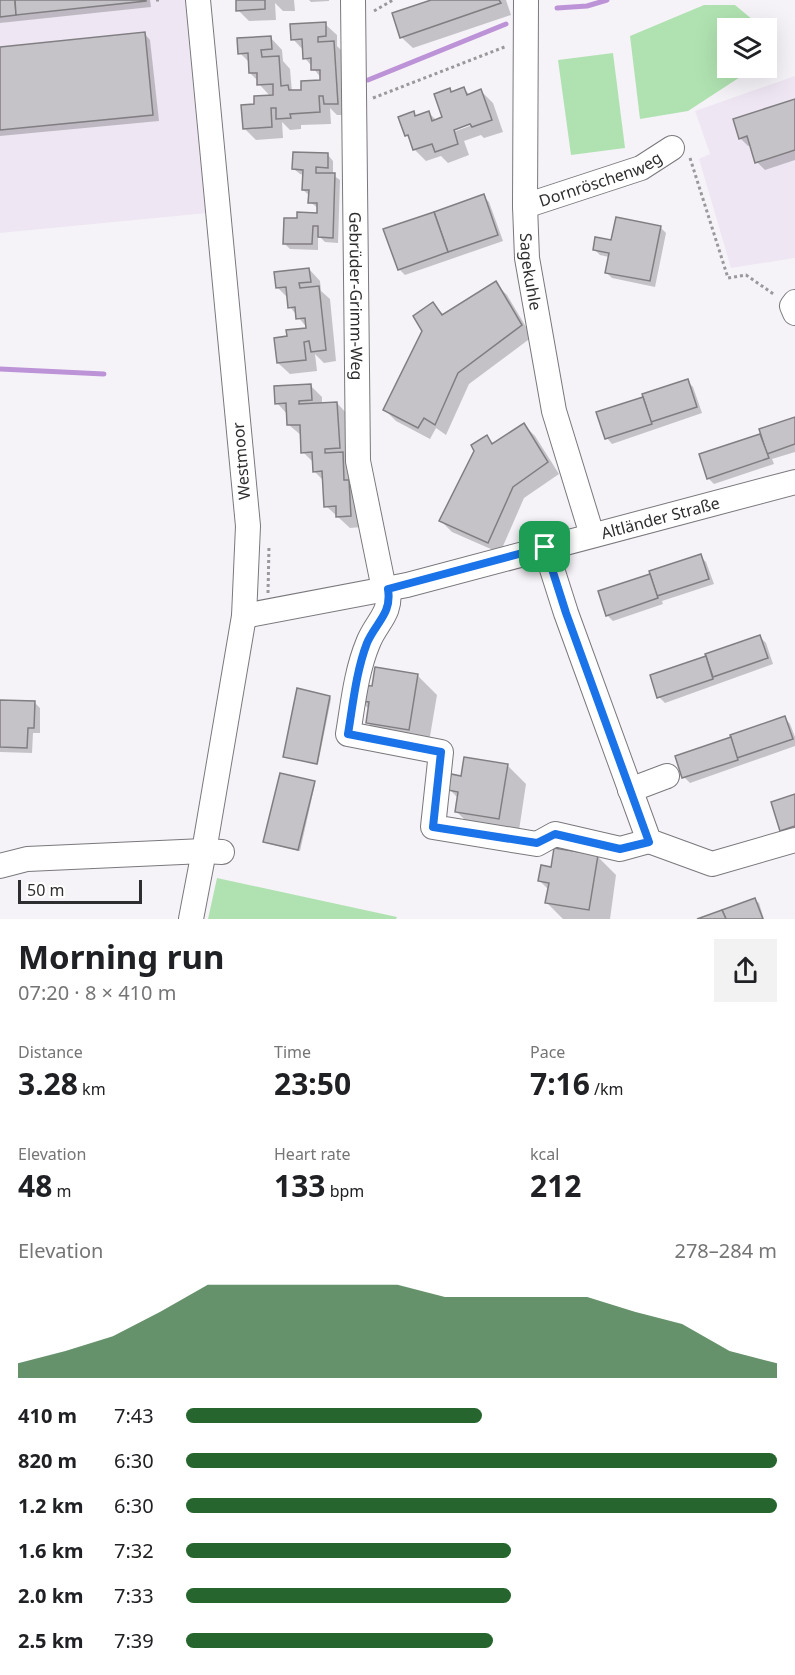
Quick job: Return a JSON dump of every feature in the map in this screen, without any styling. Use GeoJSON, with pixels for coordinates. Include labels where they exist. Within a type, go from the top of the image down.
{"type":"FeatureCollection","features":[{"type":"Feature","properties":{"kind":"street","name":"Westmoor"},"geometry":{"type":"LineString","coordinates":[[191,919],[213,851],[244,616],[248,526],[198,0]]}},
{"type":"Feature","properties":{"kind":"street","name":"Gebrüder-Grimm-Weg"},"geometry":{"type":"LineString","coordinates":[[353,0],[358,461],[386,589]]}},
{"type":"Feature","properties":{"kind":"street","name":"Sagekuhle"},"geometry":{"type":"LineString","coordinates":[[526,0],[527,258],[554,411],[592,535]]}},
{"type":"Feature","properties":{"kind":"street","name":"Dornröschenweg"},"geometry":{"type":"LineString","coordinates":[[525,206],[641,168],[672,148]]}},
{"type":"Feature","properties":{"kind":"street","name":"Altländer Straße"},"geometry":{"type":"LineString","coordinates":[[244,616],[386,589],[795,483]]}},
{"type":"Feature","properties":{"kind":"street"},"geometry":{"type":"LineString","coordinates":[[545,547],[566,613],[649,842]]}},
{"type":"Feature","properties":{"kind":"street"},"geometry":{"type":"LineString","coordinates":[[386,589],[389,605],[368,643],[361,663],[348,734],[441,752],[433,827],[537,843],[555,834],[620,849],[649,842],[712,864],[795,840]]}},
{"type":"Feature","properties":{"kind":"street"},"geometry":{"type":"LineString","coordinates":[[630,790],[667,776]]}},
{"type":"Feature","properties":{"kind":"street"},"geometry":{"type":"LineString","coordinates":[[0,866],[27,859],[213,851]]}},
{"type":"Feature","properties":{"kind":"path"},"geometry":{"type":"LineString","coordinates":[[156,0],[162,0]]}},
{"type":"Feature","properties":{"kind":"path"},"geometry":{"type":"LineString","coordinates":[[354,105],[510,45],[526,41]]}},
{"type":"Feature","properties":{"kind":"path"},"geometry":{"type":"LineString","coordinates":[[672,148],[692,159],[729,278],[746,275],[794,307]]}},
{"type":"Feature","properties":{"kind":"shaded area"},"geometry":{"type":"Polygon","coordinates":[[[0,0],[196,0],[218,212],[0,233],[0,0]]]}},
{"type":"Feature","properties":{"kind":"shaded area"},"geometry":{"type":"Polygon","coordinates":[[[795,76],[795,258],[731,268],[699,159],[710,154],[695,111],[795,76]]]}},
{"type":"Feature","properties":{"kind":"green space"},"geometry":{"type":"Polygon","coordinates":[[[704,5],[735,5],[751,18],[717,18],[717,78],[739,78],[688,111],[640,119],[630,36],[704,5]]]}},
{"type":"Feature","properties":{"kind":"green space"},"geometry":{"type":"Polygon","coordinates":[[[613,53],[625,148],[571,155],[558,60],[613,53]]]}},
{"type":"Feature","properties":{"kind":"green space"},"geometry":{"type":"Polygon","coordinates":[[[217,878],[397,917],[396,919],[208,919],[217,878]]]}},
{"type":"Feature","properties":{"kind":"building"},"geometry":{"type":"Polygon","coordinates":[[[0,0],[15,0],[16,15],[0,17],[0,0]]]}},
{"type":"Feature","properties":{"kind":"building"},"geometry":{"type":"Polygon","coordinates":[[[15,0],[146,0],[146,1],[16,15],[15,0]]]}},
{"type":"Feature","properties":{"kind":"building"},"geometry":{"type":"Polygon","coordinates":[[[236,0],[265,0],[265,9],[236,11],[236,0]]]}},
{"type":"Feature","properties":{"kind":"building"},"geometry":{"type":"Polygon","coordinates":[[[431,0],[499,0],[501,3],[400,38],[392,13],[431,0]]]}},
{"type":"Feature","properties":{"kind":"building"},"geometry":{"type":"Polygon","coordinates":[[[326,22],[326,36],[318,37],[318,42],[334,41],[338,104],[324,104],[323,96],[319,96],[320,112],[290,114],[291,118],[276,119],[276,108],[271,108],[272,127],[243,129],[241,105],[254,104],[254,96],[273,95],[273,84],[257,85],[257,73],[249,73],[248,53],[238,54],[237,38],[271,36],[272,49],[261,50],[262,57],[279,56],[281,86],[288,85],[289,90],[301,90],[301,81],[320,80],[320,70],[311,70],[311,58],[303,59],[302,39],[291,40],[290,24],[326,22]]]}},
{"type":"Feature","properties":{"kind":"building"},"geometry":{"type":"Polygon","coordinates":[[[145,32],[153,115],[0,130],[0,47],[145,32]]]}},
{"type":"Feature","properties":{"kind":"building"},"geometry":{"type":"Polygon","coordinates":[[[464,87],[467,95],[481,89],[492,120],[454,130],[458,144],[435,152],[432,144],[413,150],[398,117],[414,111],[415,116],[429,111],[432,121],[442,117],[434,94],[450,88],[451,92],[464,87]]]}},
{"type":"Feature","properties":{"kind":"building"},"geometry":{"type":"Polygon","coordinates":[[[795,99],[795,150],[755,163],[747,136],[739,139],[733,119],[795,99]]]}},
{"type":"Feature","properties":{"kind":"building"},"geometry":{"type":"Polygon","coordinates":[[[293,152],[328,153],[328,168],[316,167],[316,173],[335,173],[333,238],[318,237],[318,226],[313,226],[312,244],[283,244],[284,218],[297,218],[297,212],[317,213],[317,203],[308,203],[309,190],[302,190],[303,170],[292,169],[293,152]]]}},
{"type":"Feature","properties":{"kind":"building"},"geometry":{"type":"Polygon","coordinates":[[[484,194],[498,235],[448,252],[434,212],[484,194]]]}},
{"type":"Feature","properties":{"kind":"building"},"geometry":{"type":"Polygon","coordinates":[[[434,212],[448,252],[398,270],[383,229],[434,212]]]}},
{"type":"Feature","properties":{"kind":"building"},"geometry":{"type":"Polygon","coordinates":[[[616,217],[661,226],[650,281],[605,273],[609,253],[593,250],[595,237],[611,240],[616,217]]]}},
{"type":"Feature","properties":{"kind":"building"},"geometry":{"type":"Polygon","coordinates":[[[309,268],[311,282],[299,283],[300,288],[319,286],[326,350],[311,352],[309,341],[304,342],[306,360],[277,363],[274,338],[287,336],[286,330],[306,328],[305,318],[296,319],[295,307],[288,308],[286,287],[276,288],[274,272],[309,268]]]}},
{"type":"Feature","properties":{"kind":"building"},"geometry":{"type":"Polygon","coordinates":[[[496,281],[522,325],[458,373],[435,425],[424,418],[418,428],[383,410],[422,331],[413,316],[433,302],[442,315],[496,281]]]}},
{"type":"Feature","properties":{"kind":"building"},"geometry":{"type":"Polygon","coordinates":[[[688,379],[697,407],[651,422],[642,394],[688,379]]]}},
{"type":"Feature","properties":{"kind":"building"},"geometry":{"type":"Polygon","coordinates":[[[311,384],[312,400],[299,401],[299,404],[337,402],[340,448],[325,449],[325,453],[343,452],[344,480],[349,480],[351,516],[336,517],[336,506],[324,507],[322,471],[313,472],[312,452],[301,453],[300,425],[287,425],[286,403],[275,404],[274,386],[311,384]]]}},
{"type":"Feature","properties":{"kind":"building"},"geometry":{"type":"Polygon","coordinates":[[[643,397],[652,424],[605,439],[596,412],[643,397]]]}},
{"type":"Feature","properties":{"kind":"building"},"geometry":{"type":"Polygon","coordinates":[[[795,417],[795,444],[767,454],[759,429],[795,417]]]}},
{"type":"Feature","properties":{"kind":"building"},"geometry":{"type":"Polygon","coordinates":[[[524,423],[548,462],[513,487],[488,543],[439,521],[474,451],[471,445],[487,435],[492,444],[524,423]]]}},
{"type":"Feature","properties":{"kind":"building"},"geometry":{"type":"Polygon","coordinates":[[[760,434],[769,458],[707,479],[699,454],[760,434]]]}},
{"type":"Feature","properties":{"kind":"building"},"geometry":{"type":"Polygon","coordinates":[[[701,554],[709,579],[657,596],[649,571],[701,554]]]}},
{"type":"Feature","properties":{"kind":"building"},"geometry":{"type":"Polygon","coordinates":[[[650,574],[658,598],[606,616],[598,591],[650,574]]]}},
{"type":"Feature","properties":{"kind":"building"},"geometry":{"type":"Polygon","coordinates":[[[760,635],[768,658],[713,677],[705,654],[760,635]]]}},
{"type":"Feature","properties":{"kind":"building"},"geometry":{"type":"Polygon","coordinates":[[[706,656],[713,679],[657,698],[650,675],[706,656]]]}},
{"type":"Feature","properties":{"kind":"building"},"geometry":{"type":"Polygon","coordinates":[[[375,667],[418,674],[409,730],[366,723],[369,702],[359,701],[361,685],[372,686],[375,667]]]}},
{"type":"Feature","properties":{"kind":"building"},"geometry":{"type":"Polygon","coordinates":[[[297,688],[330,696],[317,764],[283,757],[297,688]]]}},
{"type":"Feature","properties":{"kind":"building"},"geometry":{"type":"Polygon","coordinates":[[[0,700],[35,701],[34,728],[28,728],[27,748],[0,747],[0,700]]]}},
{"type":"Feature","properties":{"kind":"building"},"geometry":{"type":"Polygon","coordinates":[[[785,716],[793,739],[737,758],[730,735],[785,716]]]}},
{"type":"Feature","properties":{"kind":"building"},"geometry":{"type":"Polygon","coordinates":[[[731,737],[738,760],[682,778],[675,756],[731,737]]]}},
{"type":"Feature","properties":{"kind":"building"},"geometry":{"type":"Polygon","coordinates":[[[464,757],[508,764],[499,819],[455,812],[458,792],[448,790],[451,774],[461,776],[464,757]]]}},
{"type":"Feature","properties":{"kind":"building"},"geometry":{"type":"Polygon","coordinates":[[[280,773],[315,781],[298,850],[263,842],[280,773]]]}},
{"type":"Feature","properties":{"kind":"building"},"geometry":{"type":"Polygon","coordinates":[[[795,794],[795,826],[780,831],[771,802],[795,794]]]}},
{"type":"Feature","properties":{"kind":"building"},"geometry":{"type":"Polygon","coordinates":[[[554,848],[598,855],[589,910],[545,903],[549,883],[538,881],[541,865],[551,867],[554,848]]]}},
{"type":"Feature","properties":{"kind":"building"},"geometry":{"type":"Polygon","coordinates":[[[755,898],[763,919],[726,919],[722,910],[755,898]]]}},
{"type":"Feature","properties":{"kind":"building"},"geometry":{"type":"Polygon","coordinates":[[[722,910],[726,919],[697,919],[722,910]]]}},
{"type":"Feature","properties":{"kind":"waterway"},"geometry":{"type":"LineString","coordinates":[[557,8],[587,6],[607,0]]}},
{"type":"Feature","properties":{"kind":"waterway"},"geometry":{"type":"LineString","coordinates":[[368,80],[506,24]]}},
{"type":"Feature","properties":{"kind":"waterway"},"geometry":{"type":"LineString","coordinates":[[0,369],[104,374]]}},
{"type":"Feature","properties":{"kind":"route"},"geometry":{"type":"LineString","coordinates":[[545,547],[566,613],[649,842],[620,849],[555,834],[537,843],[433,827],[441,752],[348,734],[361,663],[368,643],[389,605],[388,589],[545,547]]}}]}
